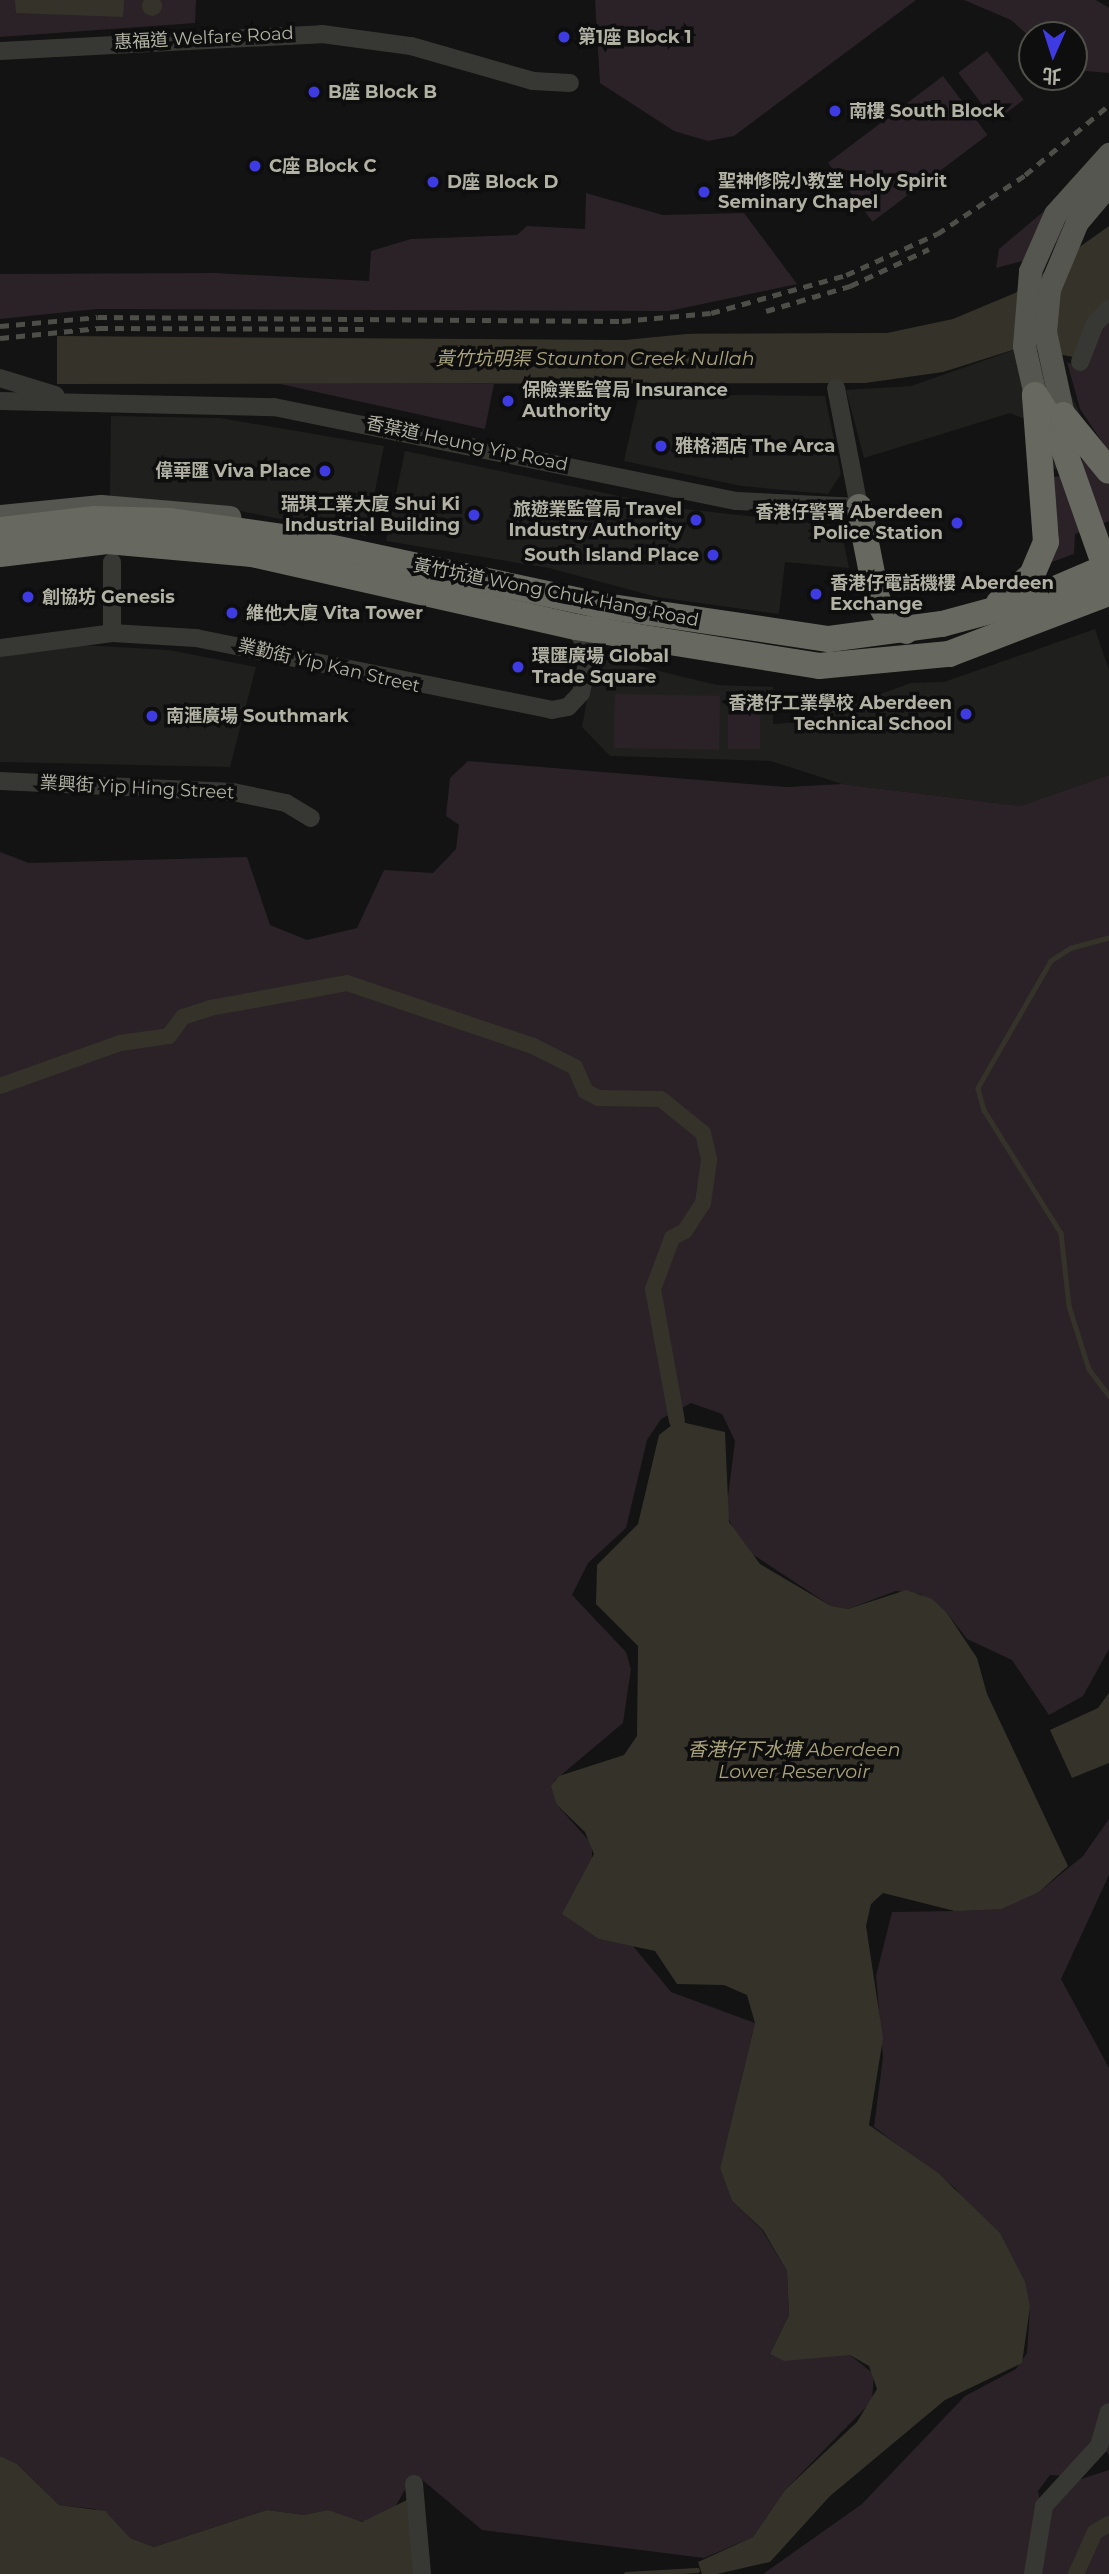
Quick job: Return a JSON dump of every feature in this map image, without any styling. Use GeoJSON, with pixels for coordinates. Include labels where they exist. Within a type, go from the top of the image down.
{"type":"FeatureCollection","features":[{"type":"Feature","properties":{"kind":"highway"},"geometry":{"type":"LineString","coordinates":[[1035,395],[1109,471]]}},
{"type":"Feature","properties":{"kind":"highway"},"geometry":{"type":"LineString","coordinates":[[992,609],[1040,561],[1047,532],[1035,395]]}},
{"type":"Feature","properties":{"kind":"highway"},"geometry":{"type":"LineString","coordinates":[[1060,423],[1109,578]]}},
{"type":"Feature","properties":{"kind":"highway"},"geometry":{"type":"LineString","coordinates":[[859,506],[877,599],[892,625],[906,631]]}},
{"type":"Feature","properties":{"kind":"highway"},"geometry":{"type":"LineString","coordinates":[[0,554],[101,541],[170,521],[282,537]]}},
{"type":"Feature","properties":{"kind":"highway"},"geometry":{"type":"LineString","coordinates":[[0,530],[101,541],[166,543],[264,556],[293,567]]}},
{"type":"Feature","properties":{"kind":"highway","name":"黃竹坑道 Wong Chuk Hang Road"},"geometry":{"type":"LineString","coordinates":[[282,537],[605,606],[829,639],[906,631],[992,609],[1109,566]]}},
{"type":"Feature","properties":{"kind":"highway","name":"黃竹坑道 Wong Chuk Hang Road"},"geometry":{"type":"LineString","coordinates":[[293,567],[576,627],[776,662],[863,666],[989,643],[1109,593]]}},
{"type":"Feature","properties":{"kind":"highway"},"geometry":{"type":"LineString","coordinates":[[829,639],[858,623],[877,599]]}},
{"type":"Feature","properties":{"kind":"main road"},"geometry":{"type":"LineString","coordinates":[[1035,395],[1024,346],[1030,271],[1055,214],[1109,154]]}},
{"type":"Feature","properties":{"kind":"main road"},"geometry":{"type":"LineString","coordinates":[[1060,423],[1045,332],[1049,289],[1072,230],[1109,184]]}},
{"type":"Feature","properties":{"kind":"main road","name":"黃竹坑道 Wong Chuk Hang Road"},"geometry":{"type":"LineString","coordinates":[[0,516],[101,506],[182,509],[258,522],[282,537]]}},
{"type":"Feature","properties":{"kind":"main road","name":"黃竹坑道 Wong Chuk Hang Road"},"geometry":{"type":"LineString","coordinates":[[0,564],[113,554],[293,567]]}},
{"type":"Feature","properties":{"kind":"street","name":"惠福道 Welfare Road"},"geometry":{"type":"LineString","coordinates":[[0,51],[322,34],[411,46],[533,81],[570,83]]}},
{"type":"Feature","properties":{"kind":"street"},"geometry":{"type":"LineString","coordinates":[[1080,362],[1095,324],[1109,309]]}},
{"type":"Feature","properties":{"kind":"street","name":"香葉道 Heung Yip Road"},"geometry":{"type":"LineString","coordinates":[[0,378],[72,400]]}},
{"type":"Feature","properties":{"kind":"street"},"geometry":{"type":"LineString","coordinates":[[836,388],[859,506]]}},
{"type":"Feature","properties":{"kind":"street","name":"香葉道 Heung Yip Road"},"geometry":{"type":"LineString","coordinates":[[0,401],[72,400],[274,407],[737,501],[859,506]]}},
{"type":"Feature","properties":{"kind":"street"},"geometry":{"type":"LineString","coordinates":[[101,541],[112,633]]}},
{"type":"Feature","properties":{"kind":"street","name":"業勤街 Yip Kan Street"},"geometry":{"type":"LineString","coordinates":[[0,648],[112,633],[238,644],[429,689],[552,710],[568,708],[581,693],[589,653],[576,627]]}},
{"type":"Feature","properties":{"kind":"street","name":"業興街 Yip Hing Street"},"geometry":{"type":"LineString","coordinates":[[0,781],[233,792],[286,803],[311,818]]}},
{"type":"Feature","properties":{"kind":"street"},"geometry":{"type":"LineString","coordinates":[[1034,2574],[1044,2506],[1099,2446],[1109,2412]]}},
{"type":"Feature","properties":{"kind":"street"},"geometry":{"type":"LineString","coordinates":[[414,2484],[422,2574]]}},
{"type":"Feature","properties":{"kind":"shaded area"},"geometry":{"type":"Polygon","coordinates":[[[0,0],[196,0],[195,23],[0,37],[0,0]]]}},
{"type":"Feature","properties":{"kind":"shaded area"},"geometry":{"type":"Polygon","coordinates":[[[595,0],[916,0],[734,136],[708,141],[674,131],[600,83],[595,0]]]}},
{"type":"Feature","properties":{"kind":"shaded area"},"geometry":{"type":"Polygon","coordinates":[[[964,0],[1096,0],[1109,8],[1109,73],[1088,71],[1088,21],[1018,21],[1018,26],[1011,20],[964,0]]]}},
{"type":"Feature","properties":{"kind":"shaded area"},"geometry":{"type":"Polygon","coordinates":[[[987,51],[1024,100],[995,121],[958,73],[987,51]]]}},
{"type":"Feature","properties":{"kind":"shaded area"},"geometry":{"type":"Polygon","coordinates":[[[943,76],[988,135],[873,222],[828,163],[943,76]]]}},
{"type":"Feature","properties":{"kind":"shaded area"},"geometry":{"type":"Polygon","coordinates":[[[1109,156],[1109,196],[1041,256],[996,268],[999,249],[1109,156]]]}},
{"type":"Feature","properties":{"kind":"shaded area"},"geometry":{"type":"Polygon","coordinates":[[[586,193],[663,215],[744,213],[797,284],[669,311],[97,309],[0,319],[0,274],[214,273],[369,281],[371,251],[411,239],[517,235],[527,226],[585,229],[586,193]]]}},
{"type":"Feature","properties":{"kind":"shaded area"},"geometry":{"type":"Polygon","coordinates":[[[1109,317],[1109,452],[1080,409],[1067,362],[1084,369],[1109,317]]]}},
{"type":"Feature","properties":{"kind":"shaded area"},"geometry":{"type":"Polygon","coordinates":[[[1014,350],[1062,351],[1064,380],[1095,445],[1066,470],[1051,469],[1025,419],[1010,413],[864,458],[846,390],[911,386],[1014,350]]]}},
{"type":"Feature","properties":{"kind":"shaded area"},"geometry":{"type":"Polygon","coordinates":[[[280,384],[494,384],[485,429],[280,384]]]}},
{"type":"Feature","properties":{"kind":"shaded area"},"geometry":{"type":"Polygon","coordinates":[[[639,394],[825,396],[841,474],[828,494],[741,486],[624,461],[639,394]]]}},
{"type":"Feature","properties":{"kind":"shaded area"},"geometry":{"type":"Polygon","coordinates":[[[111,416],[220,418],[384,446],[366,536],[210,505],[110,497],[111,416]]]}},
{"type":"Feature","properties":{"kind":"shaded area"},"geometry":{"type":"Polygon","coordinates":[[[405,451],[676,508],[828,525],[842,534],[849,568],[785,562],[779,614],[657,597],[549,568],[386,541],[405,451]]]}},
{"type":"Feature","properties":{"kind":"shaded area"},"geometry":{"type":"Polygon","coordinates":[[[1082,460],[1109,481],[1109,521],[1075,534],[1074,554],[1049,563],[1059,534],[1050,477],[1064,476],[1082,460]]]}},
{"type":"Feature","properties":{"kind":"shaded area","name":"香港仔工業學校 Aberdeen Technical School"},"geometry":{"type":"Polygon","coordinates":[[[1095,629],[1109,670],[1109,775],[1020,806],[842,784],[771,761],[610,756],[582,727],[593,666],[609,659],[717,685],[773,687],[773,724],[802,722],[911,683],[944,682],[1095,629]]]}},
{"type":"Feature","properties":{"kind":"shaded area","name":"南滙廣場 Southmark"},"geometry":{"type":"Polygon","coordinates":[[[81,645],[169,650],[256,667],[230,767],[0,762],[0,657],[81,645]]]}},
{"type":"Feature","properties":{"kind":"shaded area"},"geometry":{"type":"Polygon","coordinates":[[[615,694],[720,696],[719,750],[614,748],[615,694]]]}},
{"type":"Feature","properties":{"kind":"shaded area"},"geometry":{"type":"Polygon","coordinates":[[[728,695],[760,695],[760,749],[728,749],[728,695]]]}},
{"type":"Feature","properties":{"kind":"shaded area"},"geometry":{"type":"Polygon","coordinates":[[[468,761],[787,787],[842,784],[1020,806],[1109,775],[1109,1649],[1083,1696],[1049,1715],[1012,1660],[967,1639],[947,1613],[920,1594],[896,1591],[848,1609],[831,1606],[740,1546],[726,1512],[735,1441],[722,1414],[691,1403],[661,1419],[647,1440],[626,1528],[588,1563],[572,1595],[626,1652],[631,1669],[623,1723],[554,1781],[557,1805],[592,1844],[592,1866],[583,1881],[599,1939],[633,1946],[671,1992],[755,2023],[720,2168],[732,2201],[762,2230],[787,2271],[789,2315],[770,2354],[850,2355],[874,2374],[872,2401],[785,2490],[753,2537],[704,2558],[482,2530],[420,2478],[409,2483],[395,2507],[370,2521],[354,2522],[328,2510],[304,2515],[267,2510],[154,2547],[130,2538],[95,2509],[59,2505],[17,2464],[0,2456],[0,852],[29,863],[247,857],[270,925],[307,940],[357,928],[384,870],[433,873],[456,849],[459,825],[446,816],[450,778],[468,761]]]}},
{"type":"Feature","properties":{"kind":"shaded area"},"geometry":{"type":"Polygon","coordinates":[[[1109,1819],[1109,1875],[1061,1979],[1109,2068],[1109,2456],[1104,2445],[1068,2476],[1050,2475],[1038,2491],[1041,2506],[1075,2481],[1109,2470],[1109,2574],[763,2574],[862,2504],[965,2396],[1016,2369],[1027,2353],[1030,2307],[955,2188],[874,2127],[883,2057],[876,1976],[892,1912],[955,1911],[1039,1892],[1083,1856],[1109,1819]]]}},
{"type":"Feature","properties":{"kind":"water"},"geometry":{"type":"Polygon","coordinates":[[[152,-4],[159,-1],[162,6],[159,13],[152,16],[145,13],[142,6],[145,-1],[152,-4]]]}},
{"type":"Feature","properties":{"kind":"water"},"geometry":{"type":"Polygon","coordinates":[[[15,0],[124,0],[123,17],[16,13],[15,0]]]}},
{"type":"Feature","properties":{"kind":"water","name":"黃竹坑明渠 Staunton Creek Nullah"},"geometry":{"type":"Polygon","coordinates":[[[1109,226],[1109,300],[1073,357],[1022,347],[943,372],[865,383],[57,384],[57,336],[887,333],[953,319],[1015,293],[1109,226]]]}},
{"type":"Feature","properties":{"kind":"water","name":"香港仔下水塘 Aberdeen Lower Reservoir"},"geometry":{"type":"Polygon","coordinates":[[[677,1421],[725,1432],[729,1522],[760,1564],[831,1606],[848,1609],[906,1590],[932,1599],[947,1613],[977,1658],[987,1694],[1068,1866],[1039,1892],[1001,1909],[955,1911],[883,1893],[871,1904],[866,1926],[883,2038],[869,2125],[938,2173],[1000,2233],[1025,2282],[1030,2307],[1022,2363],[945,2400],[830,2496],[770,2562],[717,2574],[702,2574],[698,2562],[753,2537],[785,2490],[857,2422],[877,2389],[869,2366],[850,2355],[784,2361],[770,2354],[789,2315],[787,2271],[763,2230],[732,2201],[720,2168],[755,2023],[747,1995],[724,1985],[677,1984],[655,1951],[599,1939],[562,1914],[594,1854],[585,1832],[557,1805],[551,1786],[559,1776],[624,1755],[637,1736],[638,1646],[596,1604],[597,1565],[638,1524],[659,1435],[677,1421]]]}},
{"type":"Feature","properties":{"kind":"water"},"geometry":{"type":"Polygon","coordinates":[[[1109,1693],[1109,1763],[1072,1778],[1050,1730],[1098,1708],[1109,1693]]]}},
{"type":"Feature","properties":{"kind":"water"},"geometry":{"type":"Polygon","coordinates":[[[0,2456],[17,2464],[59,2505],[105,2511],[130,2538],[154,2547],[267,2510],[304,2515],[328,2510],[362,2522],[407,2500],[414,2574],[0,2574],[0,2456]]]}},
{"type":"Feature","properties":{"kind":"pier"},"geometry":{"type":"Polygon","coordinates":[[[707,332],[625,340],[53,336],[57,333],[707,332]]]}},
{"type":"Feature","properties":{"kind":"waterway"},"geometry":{"type":"LineString","coordinates":[[1109,938],[1071,948],[1051,961],[978,1088],[984,1110],[1061,1233],[1069,1306],[1089,1369],[1109,1396]]}},
{"type":"Feature","properties":{"kind":"waterway"},"geometry":{"type":"LineString","coordinates":[[0,1086],[120,1043],[169,1036],[183,1017],[210,1008],[347,983],[533,1046],[575,1067],[585,1091],[598,1098],[661,1099],[703,1133],[709,1160],[703,1203],[685,1231],[672,1238],[653,1289],[677,1421]]}},
{"type":"Feature","properties":{"kind":"waterway"},"geometry":{"type":"LineString","coordinates":[[1076,2574],[1095,2532],[1109,2524]]}},
{"type":"Feature","properties":{"kind":"waterway"},"geometry":{"type":"LineString","coordinates":[[626,2574],[697,2570]]}},
{"type":"Feature","properties":{"kind":"railway"},"geometry":{"type":"LineString","coordinates":[[0,326],[98,317],[622,321],[711,313],[846,275],[937,234],[1025,175],[1109,105]]}},
{"type":"Feature","properties":{"kind":"railway"},"geometry":{"type":"LineString","coordinates":[[766,311],[850,286],[929,249]]}},
{"type":"Feature","properties":{"kind":"railway"},"geometry":{"type":"LineString","coordinates":[[0,338],[99,328],[365,329]]}},
{"type":"Feature","properties":{"kind":"place","name":"第1座 Block 1"},"geometry":{"type":"Point","coordinates":[564,37]}},
{"type":"Feature","properties":{"kind":"place","name":"B座 Block B"},"geometry":{"type":"Point","coordinates":[314,92]}},
{"type":"Feature","properties":{"kind":"place","name":"南樓 South Block"},"geometry":{"type":"Point","coordinates":[835,111]}},
{"type":"Feature","properties":{"kind":"place","name":"C座 Block C"},"geometry":{"type":"Point","coordinates":[255,166]}},
{"type":"Feature","properties":{"kind":"place","name":"D座 Block D"},"geometry":{"type":"Point","coordinates":[433,182]}},
{"type":"Feature","properties":{"kind":"place","name":"聖神修院小教堂 Holy Spirit Seminary Chapel"},"geometry":{"type":"Point","coordinates":[704,192]}},
{"type":"Feature","properties":{"kind":"place","name":"保險業監管局 Insurance Authority"},"geometry":{"type":"Point","coordinates":[508,401]}},
{"type":"Feature","properties":{"kind":"place","name":"雅格酒店 The Arca"},"geometry":{"type":"Point","coordinates":[661,446]}},
{"type":"Feature","properties":{"kind":"place","name":"偉華匯 Viva Place"},"geometry":{"type":"Point","coordinates":[325,471]}},
{"type":"Feature","properties":{"kind":"place","name":"瑞琪工業大廈 Shui Ki Industrial Building"},"geometry":{"type":"Point","coordinates":[474,515]}},
{"type":"Feature","properties":{"kind":"place","name":"旅遊業監管局 Travel Industry Authority"},"geometry":{"type":"Point","coordinates":[696,520]}},
{"type":"Feature","properties":{"kind":"place","name":"香港仔警署 Aberdeen Police Station"},"geometry":{"type":"Point","coordinates":[957,523]}},
{"type":"Feature","properties":{"kind":"place","name":"South Island Place"},"geometry":{"type":"Point","coordinates":[713,555]}},
{"type":"Feature","properties":{"kind":"place","name":"香港仔電話機樓 Aberdeen Exchange"},"geometry":{"type":"Point","coordinates":[816,594]}},
{"type":"Feature","properties":{"kind":"place","name":"創協坊 Genesis"},"geometry":{"type":"Point","coordinates":[28,597]}},
{"type":"Feature","properties":{"kind":"place","name":"維他大廈 Vita Tower"},"geometry":{"type":"Point","coordinates":[232,613]}},
{"type":"Feature","properties":{"kind":"place","name":"環匯廣場 Global Trade Square"},"geometry":{"type":"Point","coordinates":[518,667]}},
{"type":"Feature","properties":{"kind":"place","name":"香港仔工業學校 Aberdeen Technical School"},"geometry":{"type":"Point","coordinates":[966,714]}},
{"type":"Feature","properties":{"kind":"place","name":"南滙廣場 Southmark"},"geometry":{"type":"Point","coordinates":[152,716]}}]}
